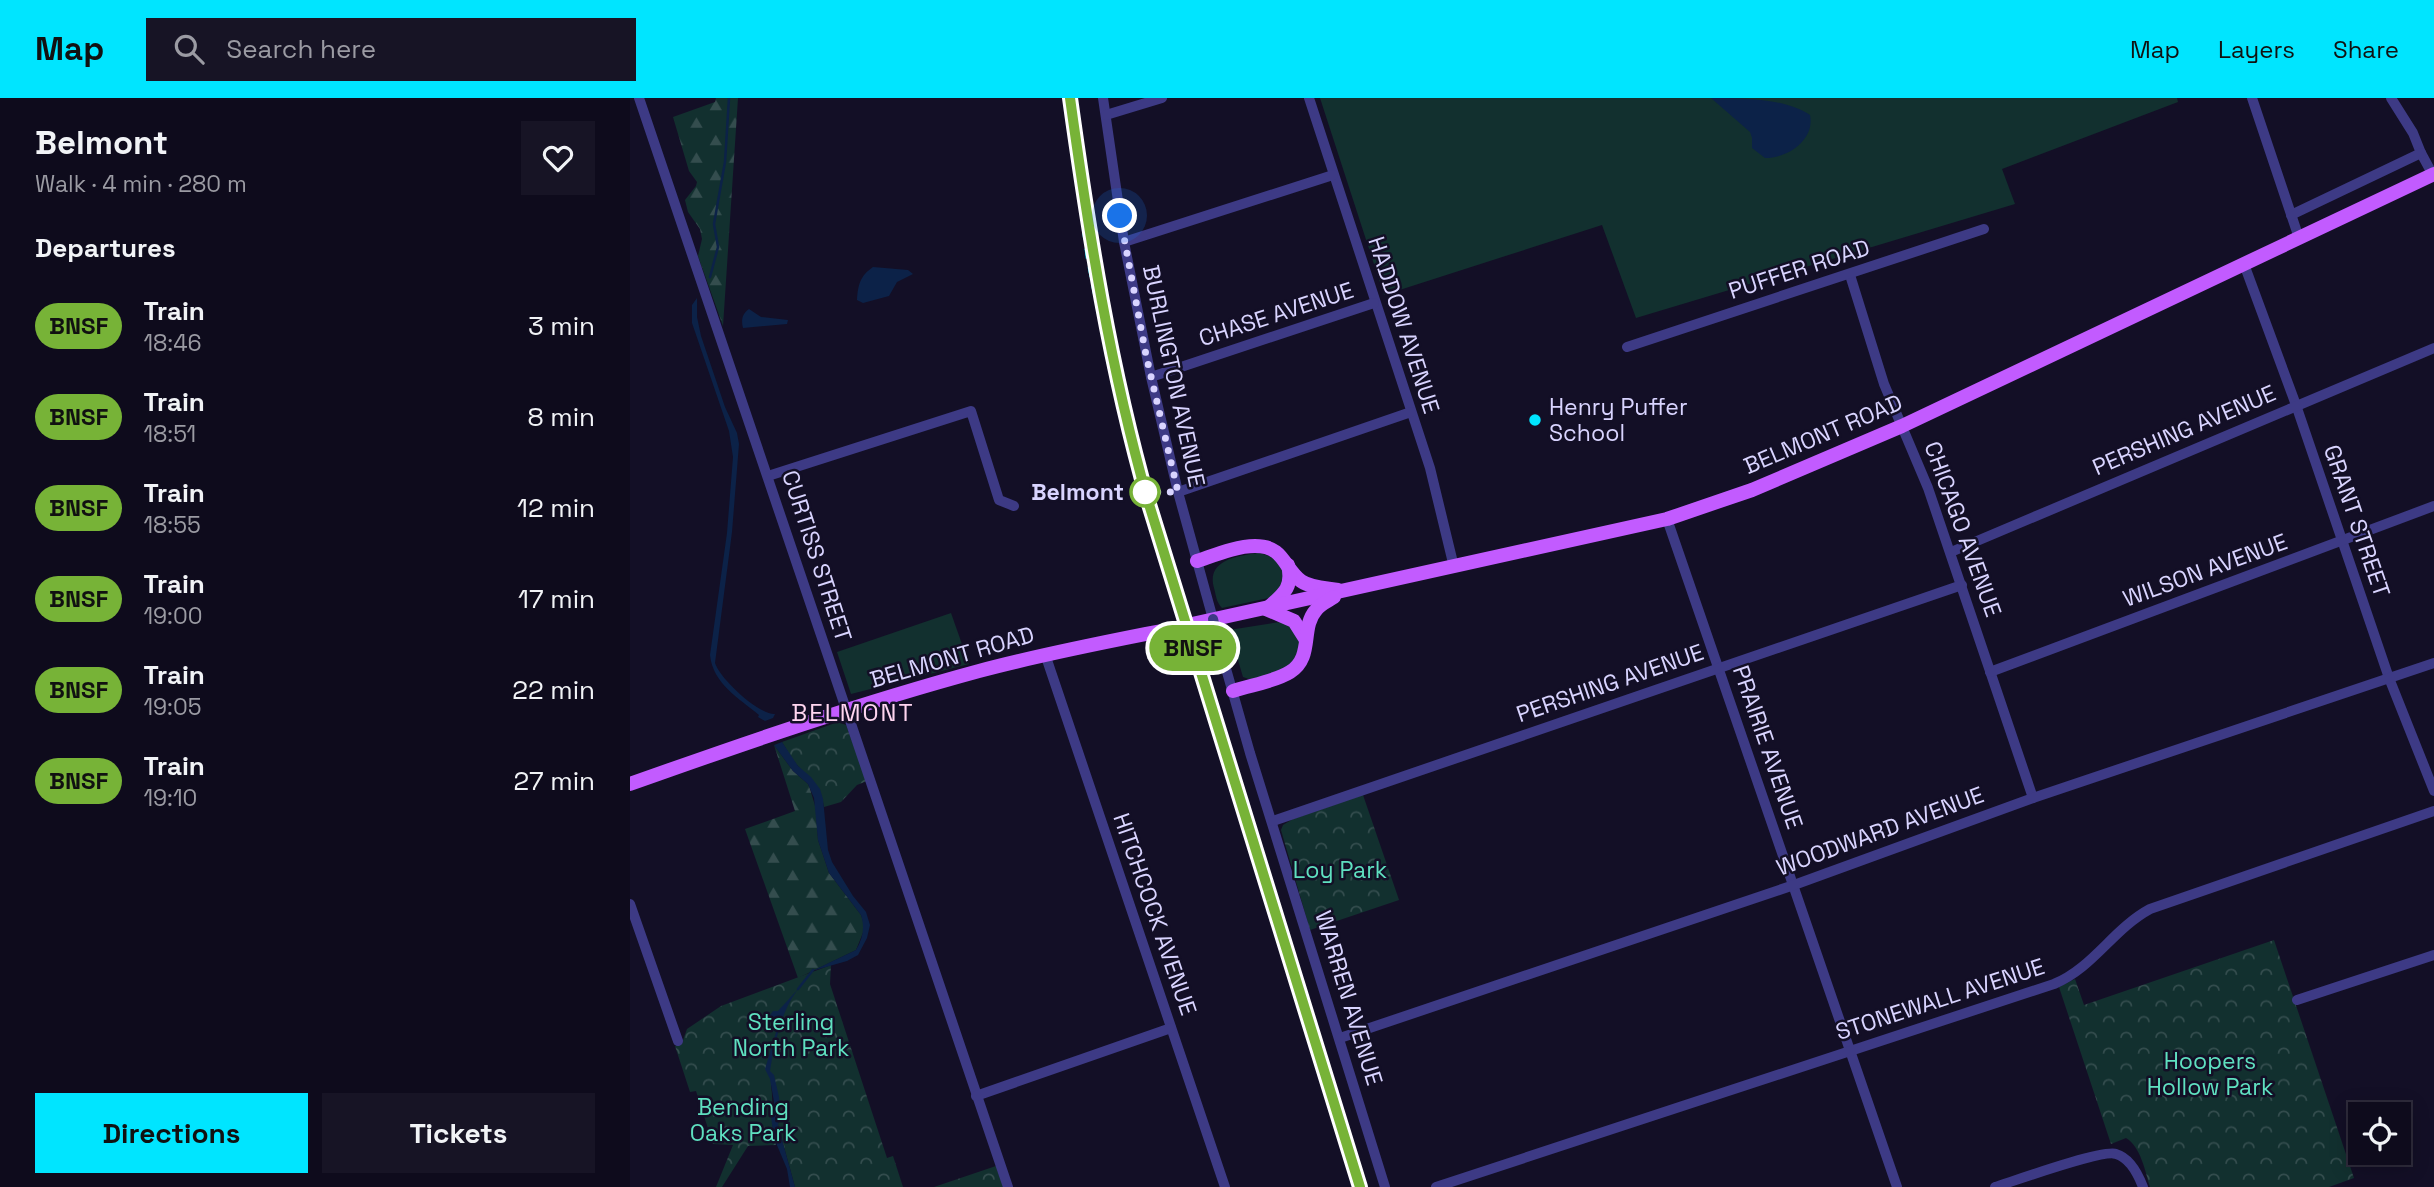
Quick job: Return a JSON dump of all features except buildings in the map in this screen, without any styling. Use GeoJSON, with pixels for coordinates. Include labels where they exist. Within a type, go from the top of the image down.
{"type":"FeatureCollection","features":[{"type":"Feature","properties":{"kind":"main road","name":"BELMONT ROAD"},"geometry":{"type":"LineString","coordinates":[[1192,624],[1667,519],[1752,490],[1902,426],[2433,175]]}},
{"type":"Feature","properties":{"kind":"main road"},"geometry":{"type":"LineString","coordinates":[[1197,561],[1245,547],[1259,546],[1275,551],[1296,576],[1307,584],[1344,591]]}},
{"type":"Feature","properties":{"kind":"main road"},"geometry":{"type":"LineString","coordinates":[[1287,564],[1291,580],[1289,587],[1266,609],[1294,621],[1307,641]]}},
{"type":"Feature","properties":{"kind":"main road"},"geometry":{"type":"LineString","coordinates":[[1233,691],[1288,674],[1298,666],[1304,656],[1310,622],[1315,611],[1344,591]]}},
{"type":"Feature","properties":{"kind":"main road","name":"BELMONT ROAD"},"geometry":{"type":"LineString","coordinates":[[630,784],[778,732],[969,674],[1045,654],[1171,629]]}},
{"type":"Feature","properties":{"kind":"street","name":"CURTISS STREET"},"geometry":{"type":"LineString","coordinates":[[639,98],[1007,1187]]}},
{"type":"Feature","properties":{"kind":"street","name":"BURLINGTON AVENUE"},"geometry":{"type":"LineString","coordinates":[[1103,98],[1124,242],[1151,377],[1178,492],[1213,619]]}},
{"type":"Feature","properties":{"kind":"street"},"geometry":{"type":"LineString","coordinates":[[1106,115],[1162,98]]}},
{"type":"Feature","properties":{"kind":"street","name":"HADDOW AVENUE"},"geometry":{"type":"LineString","coordinates":[[1309,98],[1430,468],[1454,567]]}},
{"type":"Feature","properties":{"kind":"street"},"geometry":{"type":"LineString","coordinates":[[2252,98],[2299,238]]}},
{"type":"Feature","properties":{"kind":"street"},"geometry":{"type":"LineString","coordinates":[[2390,98],[2413,133],[2433,175]]}},
{"type":"Feature","properties":{"kind":"street"},"geometry":{"type":"LineString","coordinates":[[2291,215],[2421,153]]}},
{"type":"Feature","properties":{"kind":"street"},"geometry":{"type":"LineString","coordinates":[[1124,242],[1333,175]]}},
{"type":"Feature","properties":{"kind":"street","name":"PUFFER ROAD"},"geometry":{"type":"LineString","coordinates":[[1627,347],[1984,229]]}},
{"type":"Feature","properties":{"kind":"street","name":"GRANT STREET"},"geometry":{"type":"LineString","coordinates":[[2244,264],[2261,305],[2389,678],[2434,791]]}},
{"type":"Feature","properties":{"kind":"street","name":"CHICAGO AVENUE"},"geometry":{"type":"LineString","coordinates":[[1850,275],[1884,384],[1924,477],[2034,798]]}},
{"type":"Feature","properties":{"kind":"street","name":"CHASE AVENUE"},"geometry":{"type":"LineString","coordinates":[[1151,377],[1374,303]]}},
{"type":"Feature","properties":{"kind":"street","name":"PERSHING AVENUE"},"geometry":{"type":"LineString","coordinates":[[1951,552],[2434,348]]}},
{"type":"Feature","properties":{"kind":"street"},"geometry":{"type":"LineString","coordinates":[[768,476],[971,411],[999,500],[1014,506]]}},
{"type":"Feature","properties":{"kind":"street"},"geometry":{"type":"LineString","coordinates":[[1178,492],[1411,412]]}},
{"type":"Feature","properties":{"kind":"street","name":"WILSON AVENUE"},"geometry":{"type":"LineString","coordinates":[[1990,672],[2434,506]]}},
{"type":"Feature","properties":{"kind":"street","name":"PRAIRIE AVENUE"},"geometry":{"type":"LineString","coordinates":[[1667,519],[1897,1187]]}},
{"type":"Feature","properties":{"kind":"street","name":"PERSHING AVENUE"},"geometry":{"type":"LineString","coordinates":[[1273,821],[1962,585]]}},
{"type":"Feature","properties":{"kind":"street","name":"WARREN AVENUE"},"geometry":{"type":"LineString","coordinates":[[1213,619],[1385,1187]]}},
{"type":"Feature","properties":{"kind":"street","name":"HITCHCOCK AVENUE"},"geometry":{"type":"LineString","coordinates":[[1045,654],[1225,1187]]}},
{"type":"Feature","properties":{"kind":"street","name":"WOODWARD AVENUE"},"geometry":{"type":"LineString","coordinates":[[1340,1038],[1794,885],[2034,798],[2434,663]]}},
{"type":"Feature","properties":{"kind":"street","name":"STONEWALL AVENUE"},"geometry":{"type":"LineString","coordinates":[[1436,1187],[2067,978],[2091,960],[2127,923],[2158,905],[2434,811]]}},
{"type":"Feature","properties":{"kind":"street"},"geometry":{"type":"LineString","coordinates":[[630,904],[678,1041]]}},
{"type":"Feature","properties":{"kind":"street"},"geometry":{"type":"LineString","coordinates":[[2297,1000],[2434,955]]}},
{"type":"Feature","properties":{"kind":"street"},"geometry":{"type":"LineString","coordinates":[[976,1096],[1171,1028]]}},
{"type":"Feature","properties":{"kind":"street"},"geometry":{"type":"LineString","coordinates":[[1995,1187],[2106,1153],[2125,1158],[2143,1187]]}},
{"type":"Feature","properties":{"kind":"green space"},"geometry":{"type":"Polygon","coordinates":[[[716,98],[738,98],[723,326],[698,256],[702,239],[700,229],[688,212],[685,200],[697,182],[689,171],[673,117],[715,102],[716,98]]]}},
{"type":"Feature","properties":{"kind":"green space"},"geometry":{"type":"Polygon","coordinates":[[[1320,98],[2177,98],[2178,102],[2002,169],[2015,204],[1636,318],[1602,225],[1384,295],[1320,98]]]}},
{"type":"Feature","properties":{"kind":"green space"},"geometry":{"type":"Polygon","coordinates":[[[1258,553],[1278,563],[1288,583],[1273,597],[1222,608],[1214,588],[1215,571],[1225,561],[1258,553]]]}},
{"type":"Feature","properties":{"kind":"green space"},"geometry":{"type":"Polygon","coordinates":[[[951,613],[969,664],[851,694],[837,652],[951,613]]]}},
{"type":"Feature","properties":{"kind":"green space"},"geometry":{"type":"Polygon","coordinates":[[[1286,621],[1296,626],[1301,646],[1291,667],[1252,680],[1243,677],[1229,630],[1286,621]]]}},
{"type":"Feature","properties":{"kind":"green space"},"geometry":{"type":"Polygon","coordinates":[[[838,722],[846,725],[867,781],[857,785],[841,802],[824,807],[818,790],[782,742],[838,722]]]}},
{"type":"Feature","properties":{"kind":"green space"},"geometry":{"type":"Polygon","coordinates":[[[774,745],[793,771],[808,784],[816,809],[818,840],[829,873],[861,915],[864,930],[856,950],[798,978],[745,829],[795,811],[774,745]]]}},
{"type":"Feature","properties":{"kind":"green space","name":"Loy Park"},"geometry":{"type":"Polygon","coordinates":[[[1363,795],[1399,900],[1310,930],[1281,830],[1283,825],[1293,819],[1363,795]]]}},
{"type":"Feature","properties":{"kind":"green space","name":"Hoopers Hollow Park"},"geometry":{"type":"Polygon","coordinates":[[[2274,940],[2354,1178],[2329,1187],[2150,1187],[2142,1160],[2131,1142],[2126,1138],[2111,1144],[2059,987],[2075,979],[2084,1005],[2274,940]]]}},
{"type":"Feature","properties":{"kind":"green space","name":"Sterling North Park"},"geometry":{"type":"Polygon","coordinates":[[[831,965],[830,984],[887,1158],[893,1156],[903,1187],[795,1187],[778,1125],[780,1105],[775,1083],[771,1085],[776,1145],[748,1146],[722,1187],[716,1187],[733,1145],[713,1144],[696,1091],[690,1092],[675,1046],[682,1043],[687,1029],[721,1006],[831,965]]]}},
{"type":"Feature","properties":{"kind":"green space"},"geometry":{"type":"Polygon","coordinates":[[[996,1166],[1003,1187],[934,1187],[996,1166]]]}},
{"type":"Feature","properties":{"kind":"water"},"geometry":{"type":"Polygon","coordinates":[[[1711,98],[1763,100],[1800,109],[1810,115],[1808,132],[1791,151],[1765,158],[1752,148],[1750,132],[1711,98]]]}},
{"type":"Feature","properties":{"kind":"water"},"geometry":{"type":"Polygon","coordinates":[[[873,267],[908,270],[913,274],[897,282],[889,296],[863,303],[857,300],[859,285],[862,277],[873,267]]]}},
{"type":"Feature","properties":{"kind":"water"},"geometry":{"type":"Polygon","coordinates":[[[697,298],[701,336],[739,444],[732,532],[715,663],[724,678],[750,703],[775,714],[773,718],[765,721],[722,682],[712,665],[710,655],[727,533],[733,457],[729,431],[692,323],[692,305],[697,298]]]}},
{"type":"Feature","properties":{"kind":"water"},"geometry":{"type":"Polygon","coordinates":[[[749,309],[761,317],[788,320],[787,324],[743,328],[743,317],[749,309]]]}},
{"type":"Feature","properties":{"kind":"water"},"geometry":{"type":"Polygon","coordinates":[[[782,742],[798,766],[820,789],[832,862],[866,912],[870,925],[858,955],[812,971],[856,950],[862,937],[863,924],[861,915],[829,873],[818,840],[814,798],[808,784],[793,771],[774,745],[782,742]]]}},
{"type":"Feature","properties":{"kind":"water"},"geometry":{"type":"Polygon","coordinates":[[[799,988],[783,1016],[770,1071],[774,1075],[779,1097],[778,1125],[795,1187],[790,1187],[787,1169],[774,1138],[771,1117],[774,1102],[770,1079],[765,1069],[777,1029],[772,1024],[770,1015],[773,1011],[778,1011],[799,988]]]}},
{"type":"Feature","properties":{"kind":"waterway"},"geometry":{"type":"LineString","coordinates":[[710,277],[718,247],[714,224],[725,162],[729,98]]}},
{"type":"Feature","properties":{"kind":"waterway"},"geometry":{"type":"LineString","coordinates":[[798,989],[813,970]]}},
{"type":"Feature","properties":{"kind":"railway"},"geometry":{"type":"LineString","coordinates":[[1065,98],[1087,258],[1126,437],[1355,1187]]}},
{"type":"Feature","properties":{"kind":"train","name":"BNSF"},"geometry":{"type":"LineString","coordinates":[[1070,98],[1099,293],[1131,441],[1360,1187]]}},
{"type":"Feature","properties":{"kind":"place","name":"Henry Puffer School"},"geometry":{"type":"Point","coordinates":[1535,420]}},
{"type":"Feature","properties":{"kind":"place","name":"Belmont"},"geometry":{"type":"Point","coordinates":[1145,492]}},
{"type":"Feature","properties":{"kind":"district","name":"BELMONT"},"geometry":{"type":"Point","coordinates":[853,713]}},
{"type":"Feature","properties":{"kind":"route"},"geometry":{"type":"LineString","coordinates":[[1120,216],[1146,355],[1178,492],[1145,492]]}},
{"type":"Feature","properties":{"kind":"park label","name":"Bending Oaks Park"},"geometry":{"type":"Point","coordinates":[743,1120]}}]}
